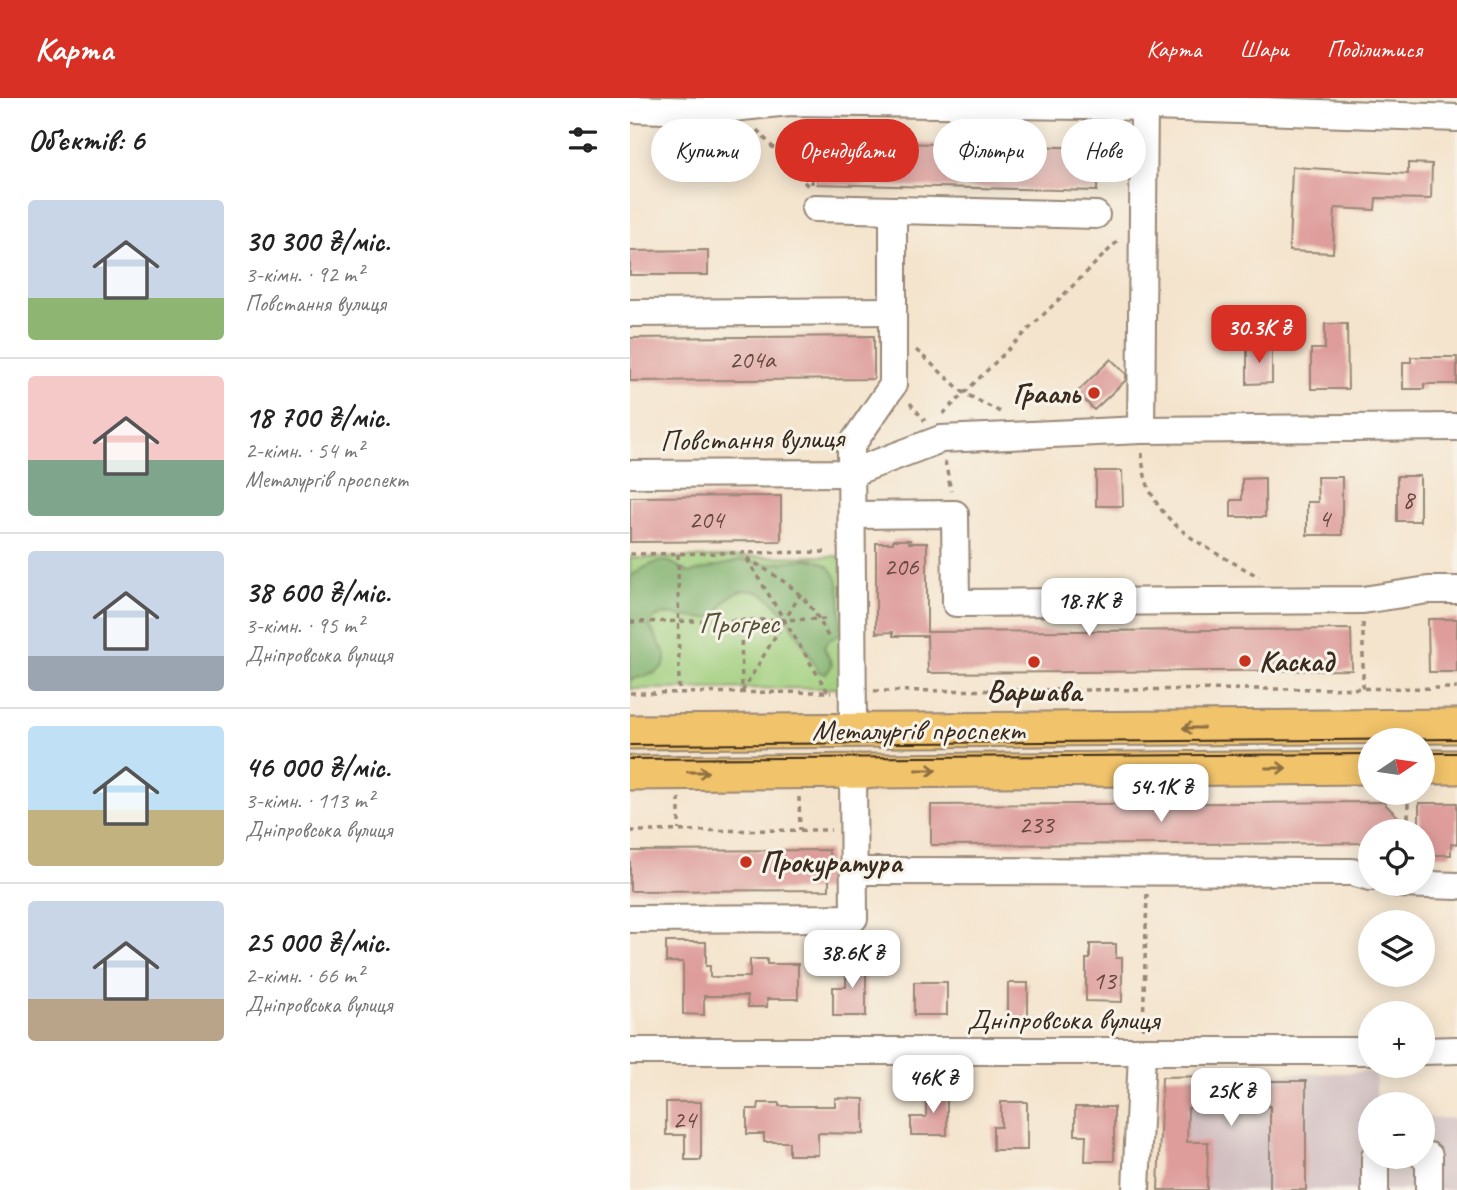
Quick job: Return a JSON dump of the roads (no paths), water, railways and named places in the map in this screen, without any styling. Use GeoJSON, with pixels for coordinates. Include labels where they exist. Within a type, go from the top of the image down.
{"type":"FeatureCollection","features":[{"type":"Feature","properties":{"kind":"main road","name":"Металургів проспект"},"geometry":{"type":"LineString","coordinates":[[630,732],[1457,726]]}},
{"type":"Feature","properties":{"kind":"main road"},"geometry":{"type":"LineString","coordinates":[[853,730],[853,771]]}},
{"type":"Feature","properties":{"kind":"main road"},"geometry":{"type":"LineString","coordinates":[[1435,767],[1457,766]]}},
{"type":"Feature","properties":{"kind":"main road","name":"Металургів проспект"},"geometry":{"type":"LineString","coordinates":[[630,772],[1358,767]]}},
{"type":"Feature","properties":{"kind":"street"},"geometry":{"type":"LineString","coordinates":[[630,109],[704,111],[790,102],[1150,104],[1457,118]]}},
{"type":"Feature","properties":{"kind":"street"},"geometry":{"type":"LineString","coordinates":[[1141,430],[1143,216],[1150,104]]}},
{"type":"Feature","properties":{"kind":"street"},"geometry":{"type":"LineString","coordinates":[[815,208],[1096,215]]}},
{"type":"Feature","properties":{"kind":"street"},"geometry":{"type":"LineString","coordinates":[[853,730],[840,692],[852,619],[851,446],[893,384],[893,210]]}},
{"type":"Feature","properties":{"kind":"street"},"geometry":{"type":"LineString","coordinates":[[630,313],[893,321]]}},
{"type":"Feature","properties":{"kind":"street","name":"Повстання вулиця"},"geometry":{"type":"LineString","coordinates":[[630,474],[851,472],[936,433],[1457,427]]}},
{"type":"Feature","properties":{"kind":"street"},"geometry":{"type":"LineString","coordinates":[[852,515],[955,514],[956,603],[1363,600],[1428,590],[1457,590]]}},
{"type":"Feature","properties":{"kind":"street"},"geometry":{"type":"LineString","coordinates":[[630,919],[854,918],[853,771]]}},
{"type":"Feature","properties":{"kind":"street"},"geometry":{"type":"LineString","coordinates":[[854,871],[1358,874]]}},
{"type":"Feature","properties":{"kind":"street"},"geometry":{"type":"LineString","coordinates":[[1435,885],[1457,886]]}},
{"type":"Feature","properties":{"kind":"street","name":"Дніпровська вулиця"},"geometry":{"type":"LineString","coordinates":[[630,1051],[1358,1051]]}},
{"type":"Feature","properties":{"kind":"street"},"geometry":{"type":"LineString","coordinates":[[1435,1051],[1457,1051]]}},
{"type":"Feature","properties":{"kind":"street"},"geometry":{"type":"LineString","coordinates":[[1136,1190],[1142,1052]]}},
{"type":"Feature","properties":{"kind":"street"},"geometry":{"type":"LineString","coordinates":[[1375,1169],[1375,1190]]}},
{"type":"Feature","properties":{"kind":"street"},"geometry":{"type":"LineString","coordinates":[[1429,1169],[1429,1190]]}},
{"type":"Feature","properties":{"kind":"tram line"},"geometry":{"type":"LineString","coordinates":[[630,745],[1457,739]]}},
{"type":"Feature","properties":{"kind":"tram line"},"geometry":{"type":"LineString","coordinates":[[1435,753],[1457,753]]}},
{"type":"Feature","properties":{"kind":"tram line"},"geometry":{"type":"LineString","coordinates":[[630,759],[1358,754]]}},
{"type":"Feature","properties":{"kind":"place","name":"Грааль"},"geometry":{"type":"Point","coordinates":[1094,393]}},
{"type":"Feature","properties":{"kind":"place","name":"Каскад"},"geometry":{"type":"Point","coordinates":[1245,661]}},
{"type":"Feature","properties":{"kind":"place","name":"Варшава"},"geometry":{"type":"Point","coordinates":[1034,662]}},
{"type":"Feature","properties":{"kind":"place","name":"Прокуратура"},"geometry":{"type":"Point","coordinates":[746,862]}},
{"type":"Feature","properties":{"kind":"park label","name":"Прогрес"},"geometry":{"type":"Point","coordinates":[739,623]}}]}
